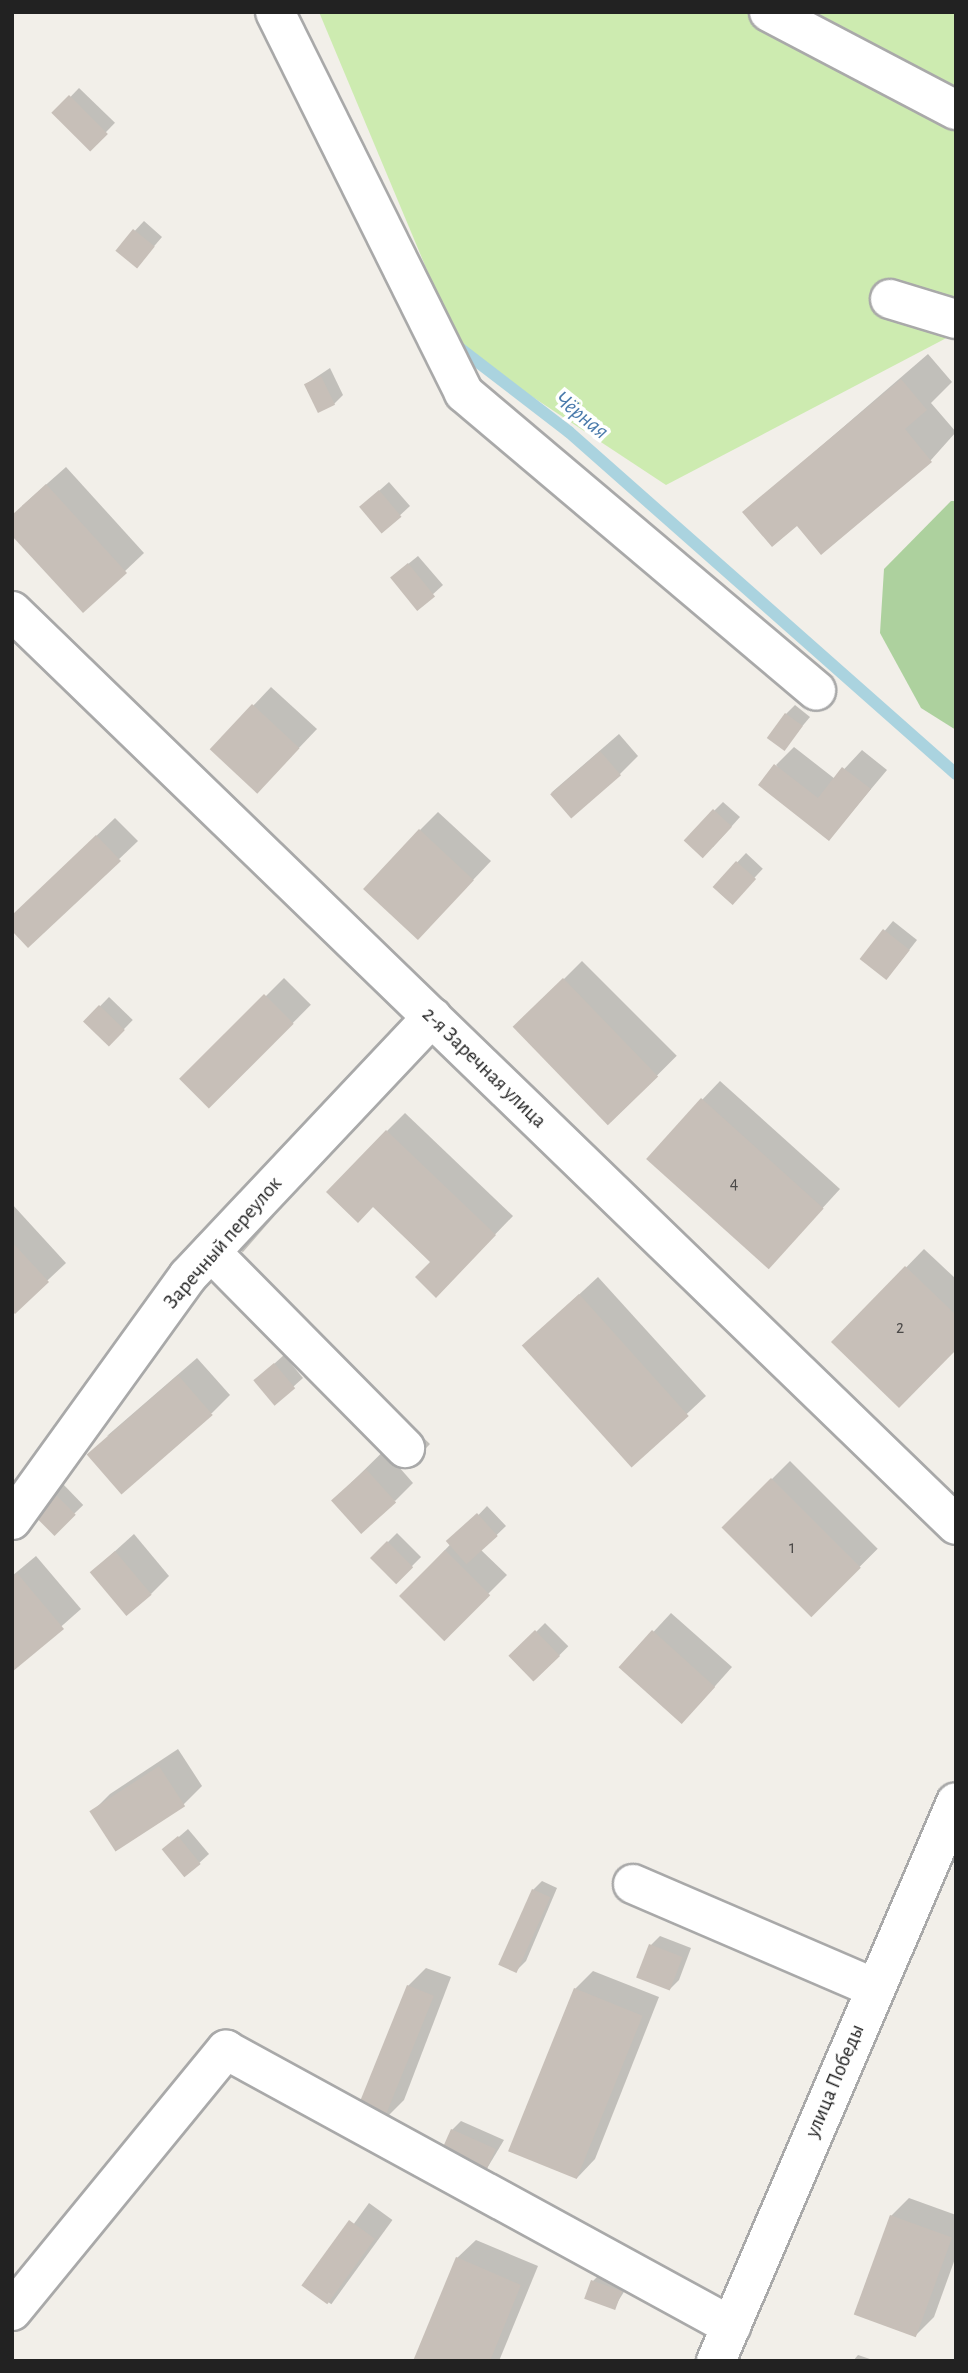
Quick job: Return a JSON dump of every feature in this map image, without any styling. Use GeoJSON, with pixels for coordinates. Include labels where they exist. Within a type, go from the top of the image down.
{"type":"FeatureCollection","features":[{"type":"Feature","properties":{"kind":"street"},"geometry":{"type":"LineString","coordinates":[[275,12],[464,393],[816,690]]}},
{"type":"Feature","properties":{"kind":"street"},"geometry":{"type":"LineString","coordinates":[[769,12],[836,27],[956,110]]}},
{"type":"Feature","properties":{"kind":"street"},"geometry":{"type":"LineString","coordinates":[[890,299],[956,319]]}},
{"type":"Feature","properties":{"kind":"street","name":"2-я Заречная улица"},"geometry":{"type":"LineString","coordinates":[[12,611],[956,1525]]}},
{"type":"Feature","properties":{"kind":"street","name":"Заречный переулок"},"geometry":{"type":"LineString","coordinates":[[12,1520],[188,1276],[432,1017]]}},
{"type":"Feature","properties":{"kind":"street"},"geometry":{"type":"LineString","coordinates":[[211,1252],[405,1448]]}},
{"type":"Feature","properties":{"kind":"street","name":"улица Победы"},"geometry":{"type":"LineString","coordinates":[[716,2361],[875,1987],[947,1847],[956,1802]]}},
{"type":"Feature","properties":{"kind":"street"},"geometry":{"type":"LineString","coordinates":[[633,1884],[875,1987]]}},
{"type":"Feature","properties":{"kind":"street"},"geometry":{"type":"LineString","coordinates":[[12,2311],[226,2050],[731,2326]]}},
{"type":"Feature","properties":{"kind":"green space"},"geometry":{"type":"Polygon","coordinates":[[[319,12],[956,12],[956,333],[666,485],[460,349],[319,12]]]}},
{"type":"Feature","properties":{"kind":"green space"},"geometry":{"type":"Polygon","coordinates":[[[951,501],[956,501],[956,730],[921,708],[880,633],[884,569],[951,501]]]}},
{"type":"Feature","properties":{"kind":"building"},"geometry":{"type":"Polygon","coordinates":[[[69,95],[108,134],[90,152],[51,113],[69,95]]]}},
{"type":"Feature","properties":{"kind":"building"},"geometry":{"type":"Polygon","coordinates":[[[133,229],[155,247],[137,268],[115,251],[133,229]]]}},
{"type":"Feature","properties":{"kind":"building"},"geometry":{"type":"Polygon","coordinates":[[[321,376],[335,405],[318,413],[304,384],[321,376]]]}},
{"type":"Feature","properties":{"kind":"building"},"geometry":{"type":"Polygon","coordinates":[[[901,379],[927,410],[905,429],[932,462],[821,555],[797,526],[772,547],[742,512],[901,379]]]}},
{"type":"Feature","properties":{"kind":"building"},"geometry":{"type":"Polygon","coordinates":[[[46,484],[127,573],[83,613],[12,536],[12,515],[46,484]]]}},
{"type":"Feature","properties":{"kind":"building"},"geometry":{"type":"Polygon","coordinates":[[[379,490],[401,517],[382,534],[359,507],[379,490]]]}},
{"type":"Feature","properties":{"kind":"building"},"geometry":{"type":"Polygon","coordinates":[[[408,563],[435,596],[417,611],[390,577],[408,563]]]}},
{"type":"Feature","properties":{"kind":"building"},"geometry":{"type":"Polygon","coordinates":[[[252,704],[300,748],[257,794],[210,749],[252,704]]]}},
{"type":"Feature","properties":{"kind":"building"},"geometry":{"type":"Polygon","coordinates":[[[785,713],[803,726],[785,751],[767,738],[785,713]]]}},
{"type":"Feature","properties":{"kind":"building"},"geometry":{"type":"Polygon","coordinates":[[[600,751],[621,775],[571,818],[550,794],[600,751]]]}},
{"type":"Feature","properties":{"kind":"building"},"geometry":{"type":"Polygon","coordinates":[[[774,764],[818,798],[842,767],[871,789],[829,841],[758,785],[774,764]]]}},
{"type":"Feature","properties":{"kind":"building"},"geometry":{"type":"Polygon","coordinates":[[[713,809],[732,827],[703,858],[684,840],[713,809]]]}},
{"type":"Feature","properties":{"kind":"building"},"geometry":{"type":"Polygon","coordinates":[[[419,829],[474,880],[418,940],[363,889],[419,829]]]}},
{"type":"Feature","properties":{"kind":"building"},"geometry":{"type":"Polygon","coordinates":[[[96,835],[121,861],[28,948],[12,931],[12,915],[96,835]]]}},
{"type":"Feature","properties":{"kind":"building"},"geometry":{"type":"Polygon","coordinates":[[[736,861],[756,879],[733,905],[713,887],[736,861]]]}},
{"type":"Feature","properties":{"kind":"building"},"geometry":{"type":"Polygon","coordinates":[[[883,929],[910,950],[886,980],[860,959],[883,929]]]}},
{"type":"Feature","properties":{"kind":"building"},"geometry":{"type":"Polygon","coordinates":[[[563,978],[658,1077],[608,1125],[513,1027],[563,978]]]}},
{"type":"Feature","properties":{"kind":"building"},"geometry":{"type":"Polygon","coordinates":[[[264,994],[294,1024],[209,1109],[179,1079],[264,994]]]}},
{"type":"Feature","properties":{"kind":"building"},"geometry":{"type":"Polygon","coordinates":[[[99,1005],[125,1030],[109,1047],[83,1022],[99,1005]]]}},
{"type":"Feature","properties":{"kind":"building"},"geometry":{"type":"Polygon","coordinates":[[[701,1098],[824,1208],[769,1269],[646,1159],[701,1098]]]}},
{"type":"Feature","properties":{"kind":"building"},"geometry":{"type":"Polygon","coordinates":[[[386,1130],[496,1235],[436,1298],[415,1277],[430,1262],[373,1207],[358,1223],[326,1192],[386,1130]]]}},
{"type":"Feature","properties":{"kind":"building"},"geometry":{"type":"Polygon","coordinates":[[[12,1242],[49,1282],[15,1314],[12,1311],[12,1242]]]}},
{"type":"Feature","properties":{"kind":"building"},"geometry":{"type":"Polygon","coordinates":[[[905,1266],[956,1315],[956,1350],[899,1408],[831,1342],[905,1266]]]}},
{"type":"Feature","properties":{"kind":"building"},"geometry":{"type":"Polygon","coordinates":[[[579,1294],[689,1416],[632,1467],[522,1346],[579,1294]]]}},
{"type":"Feature","properties":{"kind":"building"},"geometry":{"type":"Polygon","coordinates":[[[274,1363],[295,1388],[275,1406],[253,1380],[274,1363]]]}},
{"type":"Feature","properties":{"kind":"building"},"geometry":{"type":"Polygon","coordinates":[[[178,1375],[213,1415],[121,1494],[87,1454],[178,1375]]]}},
{"type":"Feature","properties":{"kind":"building"},"geometry":{"type":"Polygon","coordinates":[[[366,1469],[396,1502],[361,1534],[331,1500],[366,1469]]]}},
{"type":"Feature","properties":{"kind":"building"},"geometry":{"type":"Polygon","coordinates":[[[771,1478],[861,1568],[811,1617],[722,1527],[771,1478]]]}},
{"type":"Feature","properties":{"kind":"building"},"geometry":{"type":"Polygon","coordinates":[[[51,1490],[76,1515],[55,1536],[30,1511],[51,1490]]]}},
{"type":"Feature","properties":{"kind":"building"},"geometry":{"type":"Polygon","coordinates":[[[477,1513],[498,1536],[467,1564],[446,1541],[477,1513]]]}},
{"type":"Feature","properties":{"kind":"building"},"geometry":{"type":"Polygon","coordinates":[[[387,1541],[413,1567],[396,1584],[370,1558],[387,1541]]]}},
{"type":"Feature","properties":{"kind":"building"},"geometry":{"type":"Polygon","coordinates":[[[445,1550],[490,1595],[444,1641],[399,1596],[445,1550]]]}},
{"type":"Feature","properties":{"kind":"building"},"geometry":{"type":"Polygon","coordinates":[[[115,1551],[152,1595],[126,1616],[90,1572],[115,1551]]]}},
{"type":"Feature","properties":{"kind":"building"},"geometry":{"type":"Polygon","coordinates":[[[17,1573],[64,1629],[12,1672],[12,1577],[17,1573]]]}},
{"type":"Feature","properties":{"kind":"building"},"geometry":{"type":"Polygon","coordinates":[[[535,1630],[560,1656],[533,1682],[508,1656],[535,1630]]]}},
{"type":"Feature","properties":{"kind":"building"},"geometry":{"type":"Polygon","coordinates":[[[652,1630],[715,1687],[682,1724],[619,1667],[652,1630]]]}},
{"type":"Feature","properties":{"kind":"building"},"geometry":{"type":"Polygon","coordinates":[[[159,1766],[185,1806],[116,1851],[89,1811],[159,1766]]]}},
{"type":"Feature","properties":{"kind":"building"},"geometry":{"type":"Polygon","coordinates":[[[178,1836],[201,1864],[184,1877],[162,1849],[178,1836]]]}},
{"type":"Feature","properties":{"kind":"building"},"geometry":{"type":"Polygon","coordinates":[[[532,1889],[550,1897],[517,1973],[498,1965],[532,1889]]]}},
{"type":"Feature","properties":{"kind":"building"},"geometry":{"type":"Polygon","coordinates":[[[649,1944],[683,1957],[670,1991],[636,1978],[649,1944]]]}},
{"type":"Feature","properties":{"kind":"building"},"geometry":{"type":"Polygon","coordinates":[[[407,1985],[434,1996],[383,2121],[356,2110],[407,1985]]]}},
{"type":"Feature","properties":{"kind":"building"},"geometry":{"type":"Polygon","coordinates":[[[574,1988],[643,2016],[577,2179],[508,2151],[574,1988]]]}},
{"type":"Feature","properties":{"kind":"building"},"geometry":{"type":"Polygon","coordinates":[[[451,2129],[496,2149],[484,2176],[439,2156],[451,2129]]]}},
{"type":"Feature","properties":{"kind":"building"},"geometry":{"type":"Polygon","coordinates":[[[890,2215],[952,2238],[916,2337],[854,2315],[890,2215]]]}},
{"type":"Feature","properties":{"kind":"building"},"geometry":{"type":"Polygon","coordinates":[[[349,2220],[375,2239],[327,2304],[301,2286],[349,2220]]]}},
{"type":"Feature","properties":{"kind":"building"},"geometry":{"type":"Polygon","coordinates":[[[456,2257],[521,2285],[490,2361],[413,2361],[456,2257]]]}},
{"type":"Feature","properties":{"kind":"building"},"geometry":{"type":"Polygon","coordinates":[[[591,2280],[622,2291],[615,2310],[584,2299],[591,2280]]]}},
{"type":"Feature","properties":{"kind":"waterway","name":"Чёрная"},"geometry":{"type":"LineString","coordinates":[[453,343],[569,432],[956,774]]}}]}
